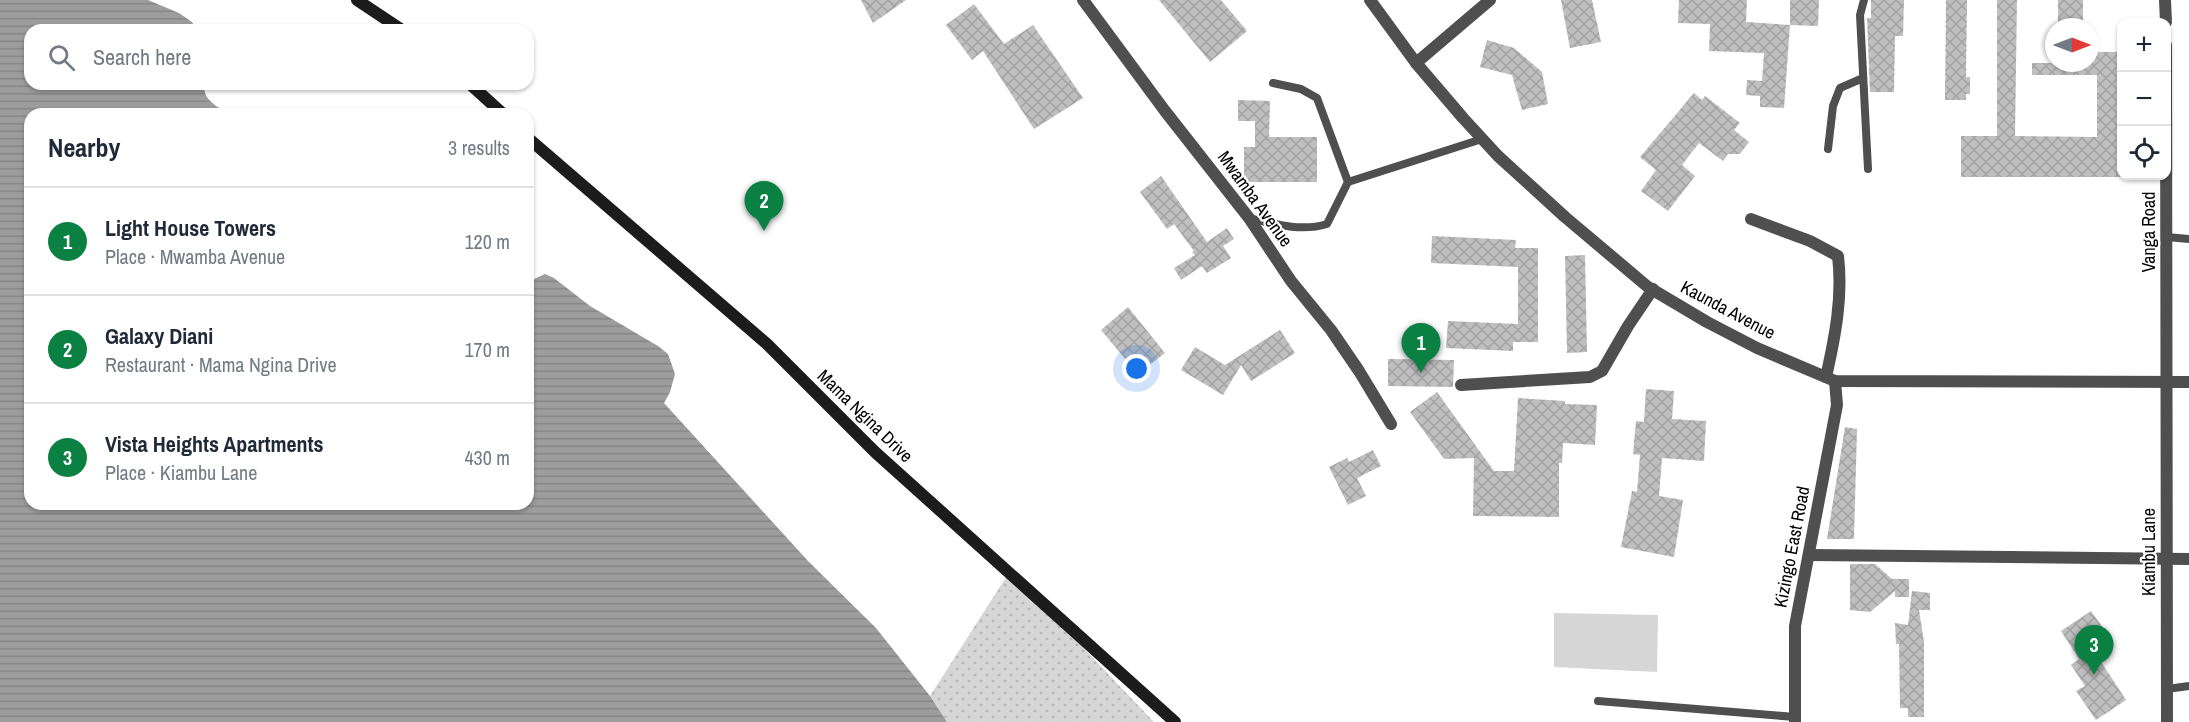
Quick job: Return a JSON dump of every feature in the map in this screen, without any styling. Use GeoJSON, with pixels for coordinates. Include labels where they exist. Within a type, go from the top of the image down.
{"type":"FeatureCollection","features":[{"type":"Feature","properties":{"kind":"street"},"geometry":{"type":"LineString","coordinates":[[357,0],[393,24]]}},
{"type":"Feature","properties":{"kind":"street","name":"Mwamba Avenue"},"geometry":{"type":"LineString","coordinates":[[1083,0],[1165,111],[1249,218],[1291,280],[1342,346],[1391,424]]}},
{"type":"Feature","properties":{"kind":"street","name":"Kaunda Avenue"},"geometry":{"type":"LineString","coordinates":[[1370,0],[1416,63],[1482,140],[1564,216],[1653,289],[1707,322],[1757,348],[1831,379],[2189,382]]}},
{"type":"Feature","properties":{"kind":"street"},"geometry":{"type":"LineString","coordinates":[[1416,63],[1490,0]]}},
{"type":"Feature","properties":{"kind":"street"},"geometry":{"type":"LineString","coordinates":[[2165,0],[2166,18]]}},
{"type":"Feature","properties":{"kind":"street","name":"Vanga Road"},"geometry":{"type":"LineString","coordinates":[[2166,72],[2167,382]]}},
{"type":"Feature","properties":{"kind":"street"},"geometry":{"type":"LineString","coordinates":[[477,90],[497,108]]}},
{"type":"Feature","properties":{"kind":"street","name":"Mama Ngina Drive"},"geometry":{"type":"LineString","coordinates":[[534,143],[767,344],[874,452],[1175,722]]}},
{"type":"Feature","properties":{"kind":"street","name":"Kizingo East Road"},"geometry":{"type":"LineString","coordinates":[[1751,219],[1810,241],[1838,256],[1840,279],[1831,379],[1837,405],[1795,626],[1795,719]]}},
{"type":"Feature","properties":{"kind":"street"},"geometry":{"type":"LineString","coordinates":[[1461,385],[1590,377],[1602,371],[1653,289]]}},
{"type":"Feature","properties":{"kind":"street","name":"Kiambu Lane"},"geometry":{"type":"LineString","coordinates":[[2167,382],[2167,722]]}},
{"type":"Feature","properties":{"kind":"street"},"geometry":{"type":"LineString","coordinates":[[1810,555],[2189,559]]}},
{"type":"Feature","properties":{"kind":"lane"},"geometry":{"type":"LineString","coordinates":[[1864,0],[1860,15],[1868,169]]}},
{"type":"Feature","properties":{"kind":"lane"},"geometry":{"type":"LineString","coordinates":[[1828,149],[1833,106],[1840,88],[1863,78]]}},
{"type":"Feature","properties":{"kind":"lane"},"geometry":{"type":"LineString","coordinates":[[1273,83],[1301,89],[1317,98],[1348,182]]}},
{"type":"Feature","properties":{"kind":"lane"},"geometry":{"type":"LineString","coordinates":[[1249,218],[1312,229],[1327,224],[1348,182],[1482,140]]}},
{"type":"Feature","properties":{"kind":"lane"},"geometry":{"type":"LineString","coordinates":[[2167,237],[2189,239]]}},
{"type":"Feature","properties":{"kind":"lane"},"geometry":{"type":"LineString","coordinates":[[2167,689],[2189,686]]}},
{"type":"Feature","properties":{"kind":"lane"},"geometry":{"type":"LineString","coordinates":[[1598,701],[1795,719]]}},
{"type":"Feature","properties":{"kind":"lane"},"geometry":{"type":"LineString","coordinates":[[1738,722],[1744,713]]}},
{"type":"Feature","properties":{"kind":"shaded area"},"geometry":{"type":"Polygon","coordinates":[[[0,0],[148,0],[179,13],[193,24],[24,24],[24,90],[204,90],[208,98],[219,108],[24,108],[24,510],[534,510],[534,279],[545,274],[554,278],[590,306],[668,354],[675,374],[664,403],[808,561],[876,628],[930,696],[947,722],[0,722],[0,0]]]}},
{"type":"Feature","properties":{"kind":"shaded area"},"geometry":{"type":"Polygon","coordinates":[[[1010,571],[1154,722],[947,722],[930,696],[1010,571]]]}},
{"type":"Feature","properties":{"kind":"shaded area"},"geometry":{"type":"Polygon","coordinates":[[[1554,613],[1658,615],[1657,672],[1554,667],[1554,613]]]}},
{"type":"Feature","properties":{"kind":"building"},"geometry":{"type":"Polygon","coordinates":[[[861,0],[906,0],[873,23],[861,0]]]}},
{"type":"Feature","properties":{"kind":"building"},"geometry":{"type":"Polygon","coordinates":[[[1159,0],[1221,0],[1247,31],[1210,62],[1159,0]]]}},
{"type":"Feature","properties":{"kind":"building"},"geometry":{"type":"Polygon","coordinates":[[[1561,0],[1592,0],[1601,42],[1570,48],[1561,0]]]}},
{"type":"Feature","properties":{"kind":"building"},"geometry":{"type":"Polygon","coordinates":[[[1679,0],[1747,0],[1746,22],[1790,25],[1784,108],[1760,107],[1760,96],[1746,95],[1747,80],[1762,81],[1764,53],[1709,51],[1710,24],[1678,23],[1679,0]]]}},
{"type":"Feature","properties":{"kind":"building"},"geometry":{"type":"Polygon","coordinates":[[[1790,0],[1819,0],[1818,26],[1790,25],[1790,0]]]}},
{"type":"Feature","properties":{"kind":"building"},"geometry":{"type":"Polygon","coordinates":[[[1871,0],[1904,0],[1903,36],[1895,36],[1894,92],[1870,92],[1867,18],[1871,18],[1871,0]]]}},
{"type":"Feature","properties":{"kind":"building"},"geometry":{"type":"Polygon","coordinates":[[[1946,0],[1967,0],[1966,77],[1970,77],[1970,94],[1966,94],[1966,100],[1945,100],[1946,0]]]}},
{"type":"Feature","properties":{"kind":"building"},"geometry":{"type":"Polygon","coordinates":[[[1997,0],[2017,0],[2015,136],[2097,137],[2097,75],[2032,75],[2032,63],[2045,63],[2045,72],[2099,72],[2099,52],[2117,52],[2117,177],[1961,177],[1961,136],[1997,136],[1997,0]]]}},
{"type":"Feature","properties":{"kind":"building"},"geometry":{"type":"Polygon","coordinates":[[[2058,0],[2083,0],[2083,18],[2058,18],[2058,0]]]}},
{"type":"Feature","properties":{"kind":"building"},"geometry":{"type":"Polygon","coordinates":[[[974,4],[1004,44],[1033,25],[1083,98],[1034,129],[983,51],[972,60],[946,25],[974,4]]]}},
{"type":"Feature","properties":{"kind":"building"},"geometry":{"type":"Polygon","coordinates":[[[1487,40],[1514,48],[1542,72],[1548,104],[1522,110],[1512,75],[1480,67],[1487,40]]]}},
{"type":"Feature","properties":{"kind":"building"},"geometry":{"type":"Polygon","coordinates":[[[1694,93],[1702,100],[1705,96],[1740,123],[1734,130],[1749,142],[1740,154],[1728,154],[1723,161],[1699,143],[1682,165],[1695,176],[1668,211],[1641,191],[1656,170],[1640,157],[1694,93]]]}},
{"type":"Feature","properties":{"kind":"building"},"geometry":{"type":"Polygon","coordinates":[[[1238,100],[1270,101],[1269,137],[1317,137],[1317,182],[1244,182],[1244,147],[1255,147],[1255,121],[1238,121],[1238,100]]]}},
{"type":"Feature","properties":{"kind":"building"},"geometry":{"type":"Polygon","coordinates":[[[1161,176],[1207,242],[1227,228],[1234,239],[1223,246],[1231,258],[1207,273],[1202,266],[1181,280],[1174,268],[1195,255],[1192,252],[1194,251],[1174,224],[1167,229],[1140,192],[1161,176]]]}},
{"type":"Feature","properties":{"kind":"building"},"geometry":{"type":"Polygon","coordinates":[[[1432,236],[1516,240],[1515,248],[1538,248],[1538,342],[1513,342],[1513,351],[1446,348],[1448,321],[1518,324],[1518,267],[1431,263],[1432,236]]]}},
{"type":"Feature","properties":{"kind":"building"},"geometry":{"type":"Polygon","coordinates":[[[1585,255],[1587,352],[1567,353],[1565,256],[1585,255]]]}},
{"type":"Feature","properties":{"kind":"building"},"geometry":{"type":"Polygon","coordinates":[[[1128,307],[1165,353],[1138,374],[1101,330],[1128,307]]]}},
{"type":"Feature","properties":{"kind":"building"},"geometry":{"type":"Polygon","coordinates":[[[1280,330],[1295,353],[1251,381],[1241,365],[1223,395],[1181,370],[1195,347],[1225,365],[1280,330]]]}},
{"type":"Feature","properties":{"kind":"building"},"geometry":{"type":"Polygon","coordinates":[[[1388,359],[1454,360],[1453,387],[1388,386],[1388,359]]]}},
{"type":"Feature","properties":{"kind":"building"},"geometry":{"type":"Polygon","coordinates":[[[1646,389],[1674,391],[1672,419],[1706,421],[1704,461],[1662,458],[1659,496],[1683,500],[1674,557],[1621,547],[1632,491],[1637,492],[1640,455],[1633,454],[1636,421],[1644,422],[1646,389]]]}},
{"type":"Feature","properties":{"kind":"building"},"geometry":{"type":"Polygon","coordinates":[[[1437,392],[1494,471],[1514,471],[1518,398],[1565,401],[1565,404],[1597,405],[1595,445],[1563,443],[1562,463],[1559,463],[1559,517],[1473,516],[1474,458],[1444,459],[1410,412],[1437,392]]]}},
{"type":"Feature","properties":{"kind":"building"},"geometry":{"type":"Polygon","coordinates":[[[1845,427],[1857,429],[1854,539],[1827,539],[1845,427]]]}},
{"type":"Feature","properties":{"kind":"building"},"geometry":{"type":"Polygon","coordinates":[[[1373,450],[1381,466],[1357,478],[1366,496],[1348,505],[1329,467],[1347,458],[1349,462],[1373,450]]]}},
{"type":"Feature","properties":{"kind":"building"},"geometry":{"type":"Polygon","coordinates":[[[1850,564],[1875,564],[1892,579],[1909,579],[1909,597],[1895,597],[1895,591],[1870,612],[1850,610],[1850,564]]]}},
{"type":"Feature","properties":{"kind":"building"},"geometry":{"type":"Polygon","coordinates":[[[1912,591],[1930,593],[1930,610],[1919,610],[1924,642],[1924,717],[1908,717],[1908,708],[1900,708],[1899,644],[1896,644],[1895,623],[1908,625],[1912,591]]]}},
{"type":"Feature","properties":{"kind":"building"},"geometry":{"type":"Polygon","coordinates":[[[2091,611],[2104,629],[2093,636],[2104,653],[2098,657],[2126,700],[2096,720],[2076,691],[2085,686],[2071,665],[2079,659],[2061,631],[2091,611]]]}},
{"type":"Feature","properties":{"kind":"place","name":"Galaxy Diani"},"geometry":{"type":"Point","coordinates":[764,231]}},
{"type":"Feature","properties":{"kind":"place","name":"Light House Towers"},"geometry":{"type":"Point","coordinates":[1421,373]}},
{"type":"Feature","properties":{"kind":"place","name":"Vista Heights Apartments"},"geometry":{"type":"Point","coordinates":[2094,675]}}]}
